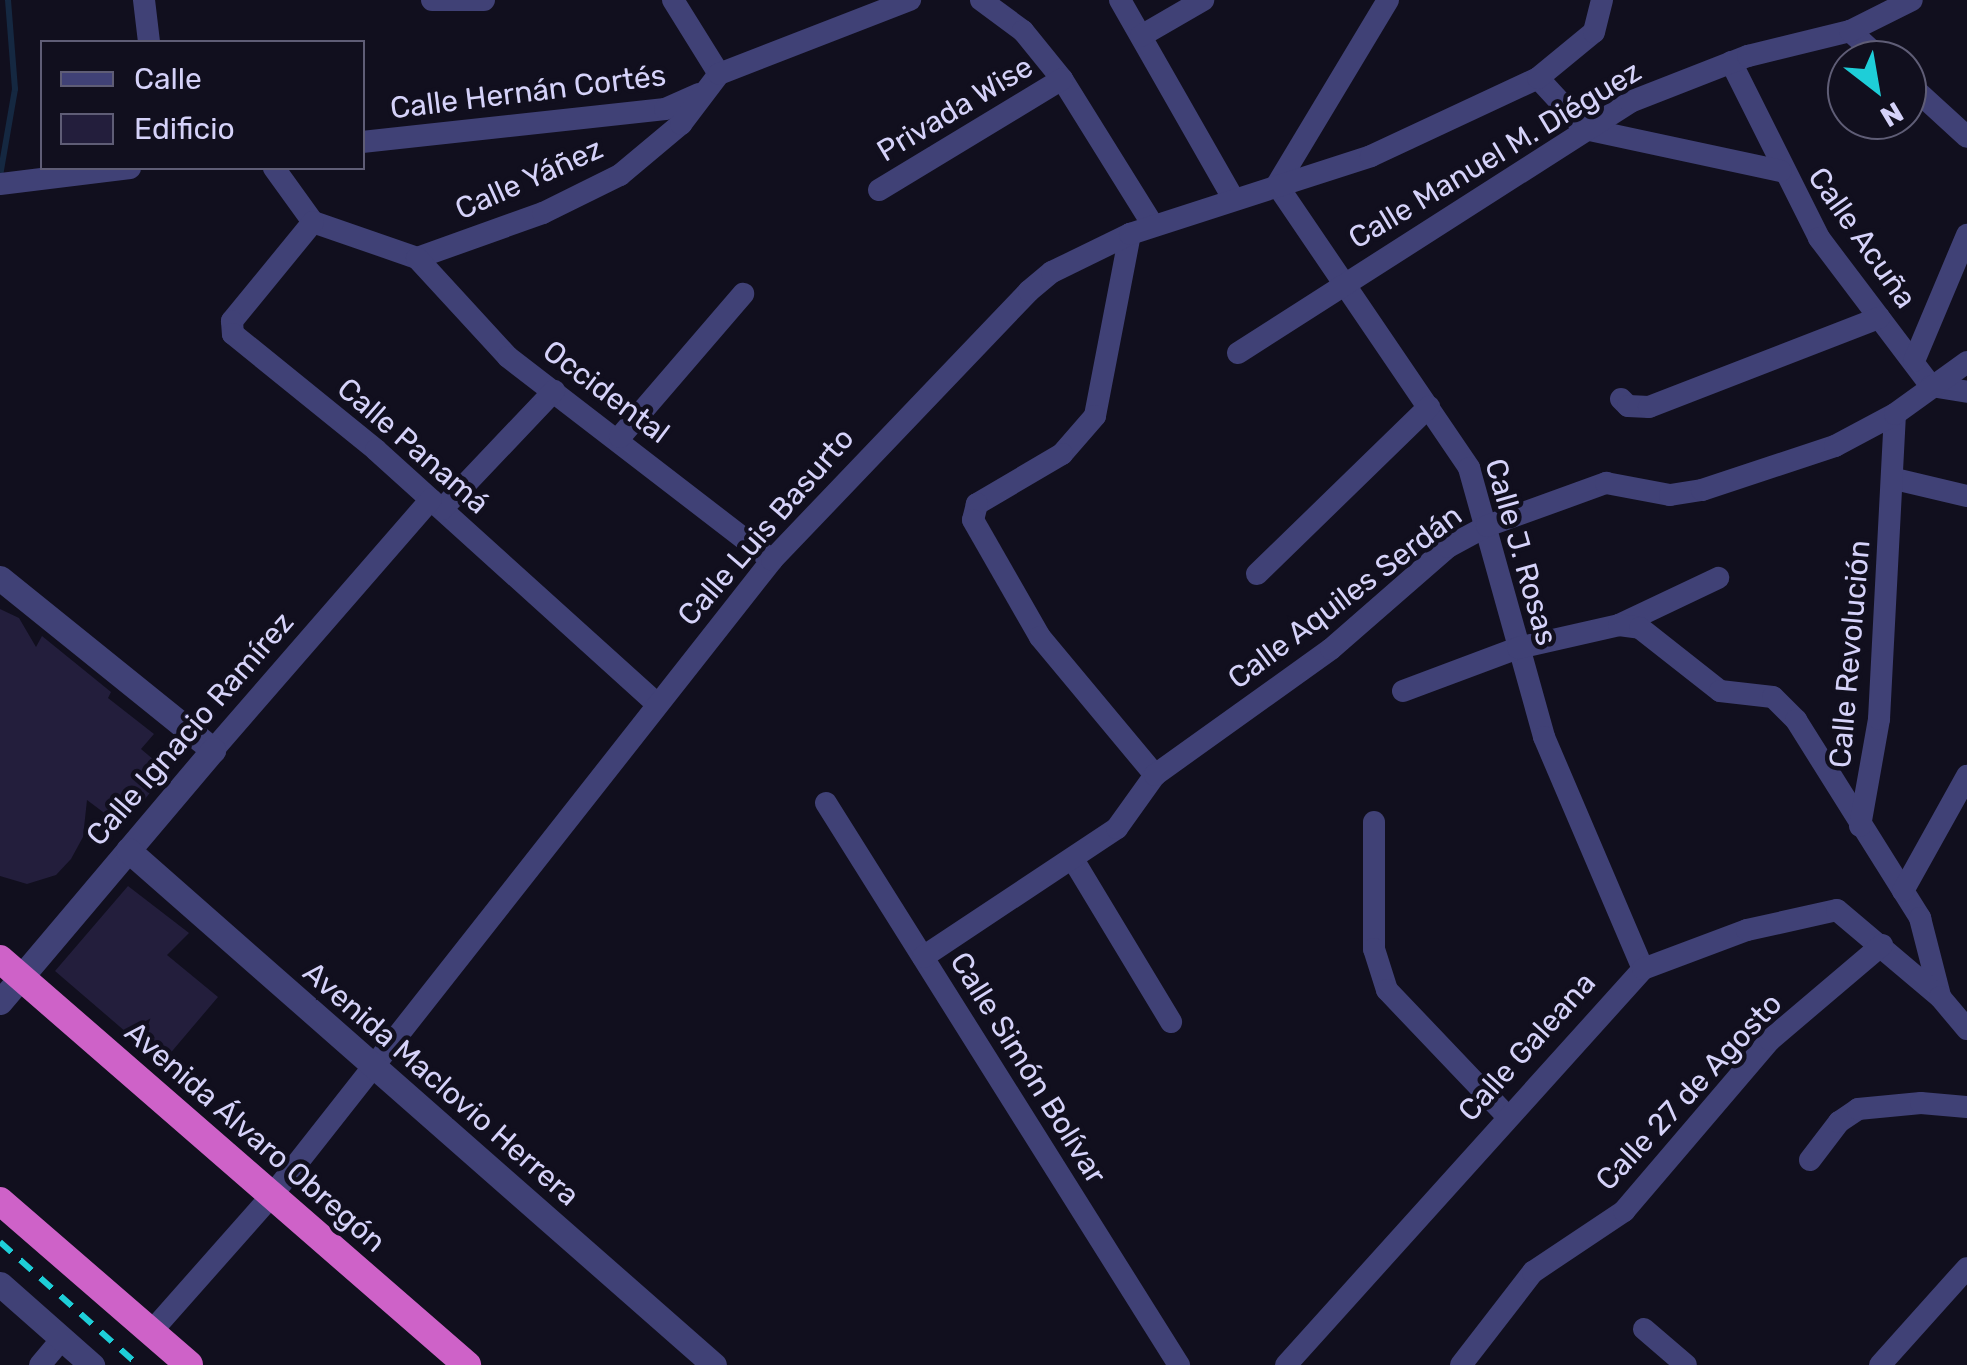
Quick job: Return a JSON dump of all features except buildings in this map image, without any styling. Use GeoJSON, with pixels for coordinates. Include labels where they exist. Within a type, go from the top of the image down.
{"type":"FeatureCollection","features":[{"type":"Feature","properties":{"kind":"highway","name":"Avenida Álvaro Obregón"},"geometry":{"type":"LineString","coordinates":[[10,968],[467,1365]]}},
{"type":"Feature","properties":{"kind":"highway"},"geometry":{"type":"LineString","coordinates":[[0,1201],[188,1365]]}},
{"type":"Feature","properties":{"kind":"street"},"geometry":{"type":"LineString","coordinates":[[144,0],[149,40]]}},
{"type":"Feature","properties":{"kind":"street"},"geometry":{"type":"LineString","coordinates":[[432,0],[484,0]]}},
{"type":"Feature","properties":{"kind":"street"},"geometry":{"type":"LineString","coordinates":[[673,0],[719,74]]}},
{"type":"Feature","properties":{"kind":"street","name":"Calle Yáñez"},"geometry":{"type":"LineString","coordinates":[[417,258],[543,213],[608,182],[656,148],[719,74],[910,0]]}},
{"type":"Feature","properties":{"kind":"street"},"geometry":{"type":"LineString","coordinates":[[981,0],[1023,31],[1062,79],[1153,224]]}},
{"type":"Feature","properties":{"kind":"street"},"geometry":{"type":"LineString","coordinates":[[1120,0],[1232,198]]}},
{"type":"Feature","properties":{"kind":"street"},"geometry":{"type":"LineString","coordinates":[[1141,36],[1203,0]]}},
{"type":"Feature","properties":{"kind":"street"},"geometry":{"type":"LineString","coordinates":[[1278,185],[1388,0]]}},
{"type":"Feature","properties":{"kind":"street","name":"Calle Luis Basurto"},"geometry":{"type":"LineString","coordinates":[[150,1332],[273,1194],[656,702],[772,560],[1029,291],[1052,272],[1153,224],[1409,141],[1538,78],[1594,32],[1602,0]]}},
{"type":"Feature","properties":{"kind":"street","name":"Calle Manuel M. Diéguez"},"geometry":{"type":"LineString","coordinates":[[1238,353],[1584,129],[1656,90],[1730,62],[1850,31],[1912,0]]}},
{"type":"Feature","properties":{"kind":"street"},"geometry":{"type":"LineString","coordinates":[[1850,31],[1860,40]]}},
{"type":"Feature","properties":{"kind":"street","name":"Calle Acuña"},"geometry":{"type":"LineString","coordinates":[[1730,62],[1781,171],[1819,238],[1931,386]]}},
{"type":"Feature","properties":{"kind":"street"},"geometry":{"type":"LineString","coordinates":[[1538,78],[1584,129],[1781,171]]}},
{"type":"Feature","properties":{"kind":"street","name":"Privada Wise"},"geometry":{"type":"LineString","coordinates":[[879,190],[1062,79]]}},
{"type":"Feature","properties":{"kind":"street","name":"Calle Hernán Cortés"},"geometry":{"type":"LineString","coordinates":[[365,142],[665,109],[699,94]]}},
{"type":"Feature","properties":{"kind":"street"},"geometry":{"type":"LineString","coordinates":[[1927,100],[1967,136]]}},
{"type":"Feature","properties":{"kind":"street"},"geometry":{"type":"LineString","coordinates":[[0,184],[114,170]]}},
{"type":"Feature","properties":{"kind":"street"},"geometry":{"type":"LineString","coordinates":[[275,170],[313,222],[417,258]]}},
{"type":"Feature","properties":{"kind":"street","name":"Calle J. Rosas"},"geometry":{"type":"LineString","coordinates":[[1278,185],[1469,468],[1518,648],[1564,790],[1644,969]]}},
{"type":"Feature","properties":{"kind":"street","name":"Calle Panamá"},"geometry":{"type":"LineString","coordinates":[[313,222],[232,321],[233,334],[437,504],[656,702]]}},
{"type":"Feature","properties":{"kind":"street"},"geometry":{"type":"LineString","coordinates":[[1130,234],[1095,416],[1062,454],[977,504],[973,520],[1040,637],[1155,775]]}},
{"type":"Feature","properties":{"kind":"street"},"geometry":{"type":"LineString","coordinates":[[1914,360],[1967,235]]}},
{"type":"Feature","properties":{"kind":"street","name":"Occidental"},"geometry":{"type":"LineString","coordinates":[[417,258],[508,357],[620,437],[772,560]]}},
{"type":"Feature","properties":{"kind":"street"},"geometry":{"type":"LineString","coordinates":[[620,437],[743,294]]}},
{"type":"Feature","properties":{"kind":"street"},"geometry":{"type":"LineString","coordinates":[[1621,398],[1628,406],[1649,408],[1879,318]]}},
{"type":"Feature","properties":{"kind":"street","name":"Calle Aquiles Serdán"},"geometry":{"type":"LineString","coordinates":[[923,957],[1074,861],[1117,828],[1155,775],[1332,650],[1448,547],[1487,526],[1606,483],[1670,495],[1702,490],[1835,446],[1895,414],[1967,362]]}},
{"type":"Feature","properties":{"kind":"street"},"geometry":{"type":"LineString","coordinates":[[1931,386],[1967,392]]}},
{"type":"Feature","properties":{"kind":"street","name":"Calle Ignacio Ramírez"},"geometry":{"type":"LineString","coordinates":[[0,1002],[10,968],[128,850],[213,750],[437,504],[554,391]]}},
{"type":"Feature","properties":{"kind":"street"},"geometry":{"type":"LineString","coordinates":[[1257,574],[1430,407]]}},
{"type":"Feature","properties":{"kind":"street","name":"Calle Revolución"},"geometry":{"type":"LineString","coordinates":[[1860,826],[1879,719],[1895,479],[1895,414]]}},
{"type":"Feature","properties":{"kind":"street"},"geometry":{"type":"LineString","coordinates":[[1895,479],[1967,496]]}},
{"type":"Feature","properties":{"kind":"street"},"geometry":{"type":"LineString","coordinates":[[0,578],[213,750]]}},
{"type":"Feature","properties":{"kind":"street"},"geometry":{"type":"LineString","coordinates":[[1403,691],[1518,648],[1619,624],[1718,578]]}},
{"type":"Feature","properties":{"kind":"street"},"geometry":{"type":"LineString","coordinates":[[1619,624],[1654,637],[1720,690],[1758,693],[1786,706],[1920,918],[1940,997]]}},
{"type":"Feature","properties":{"kind":"street"},"geometry":{"type":"LineString","coordinates":[[1903,891],[1967,776]]}},
{"type":"Feature","properties":{"kind":"street","name":"Calle Simón Bolívar"},"geometry":{"type":"LineString","coordinates":[[826,803],[1179,1365]]}},
{"type":"Feature","properties":{"kind":"street"},"geometry":{"type":"LineString","coordinates":[[1374,822],[1374,949],[1387,990],[1506,1115]]}},
{"type":"Feature","properties":{"kind":"street","name":"Avenida Maclovio Herrera"},"geometry":{"type":"LineString","coordinates":[[128,850],[372,1069],[714,1365]]}},
{"type":"Feature","properties":{"kind":"street"},"geometry":{"type":"LineString","coordinates":[[1074,861],[1171,1022]]}},
{"type":"Feature","properties":{"kind":"street","name":"Calle Galeana"},"geometry":{"type":"LineString","coordinates":[[1286,1365],[1506,1115],[1644,969],[1820,911],[1851,917],[1882,945]]}},
{"type":"Feature","properties":{"kind":"street"},"geometry":{"type":"LineString","coordinates":[[1882,945],[1940,997],[1967,1030]]}},
{"type":"Feature","properties":{"kind":"street","name":"Calle 27 de Agosto"},"geometry":{"type":"LineString","coordinates":[[1461,1365],[1533,1272],[1624,1211],[1770,1040],[1882,945]]}},
{"type":"Feature","properties":{"kind":"street"},"geometry":{"type":"LineString","coordinates":[[1810,1160],[1839,1122],[1858,1109],[1967,1107]]}},
{"type":"Feature","properties":{"kind":"street"},"geometry":{"type":"LineString","coordinates":[[1914,1365],[1888,1357],[1967,1268]]}},
{"type":"Feature","properties":{"kind":"street"},"geometry":{"type":"LineString","coordinates":[[0,1284],[92,1365]]}},
{"type":"Feature","properties":{"kind":"street"},"geometry":{"type":"LineString","coordinates":[[1644,1329],[1686,1365]]}},
{"type":"Feature","properties":{"kind":"street"},"geometry":{"type":"LineString","coordinates":[[40,1365],[62,1339]]}},
{"type":"Feature","properties":{"kind":"waterway"},"geometry":{"type":"LineString","coordinates":[[0,176],[15,89],[8,0]]}},
{"type":"Feature","properties":{"kind":"railway"},"geometry":{"type":"LineString","coordinates":[[0,1242],[138,1365]]}}]}
